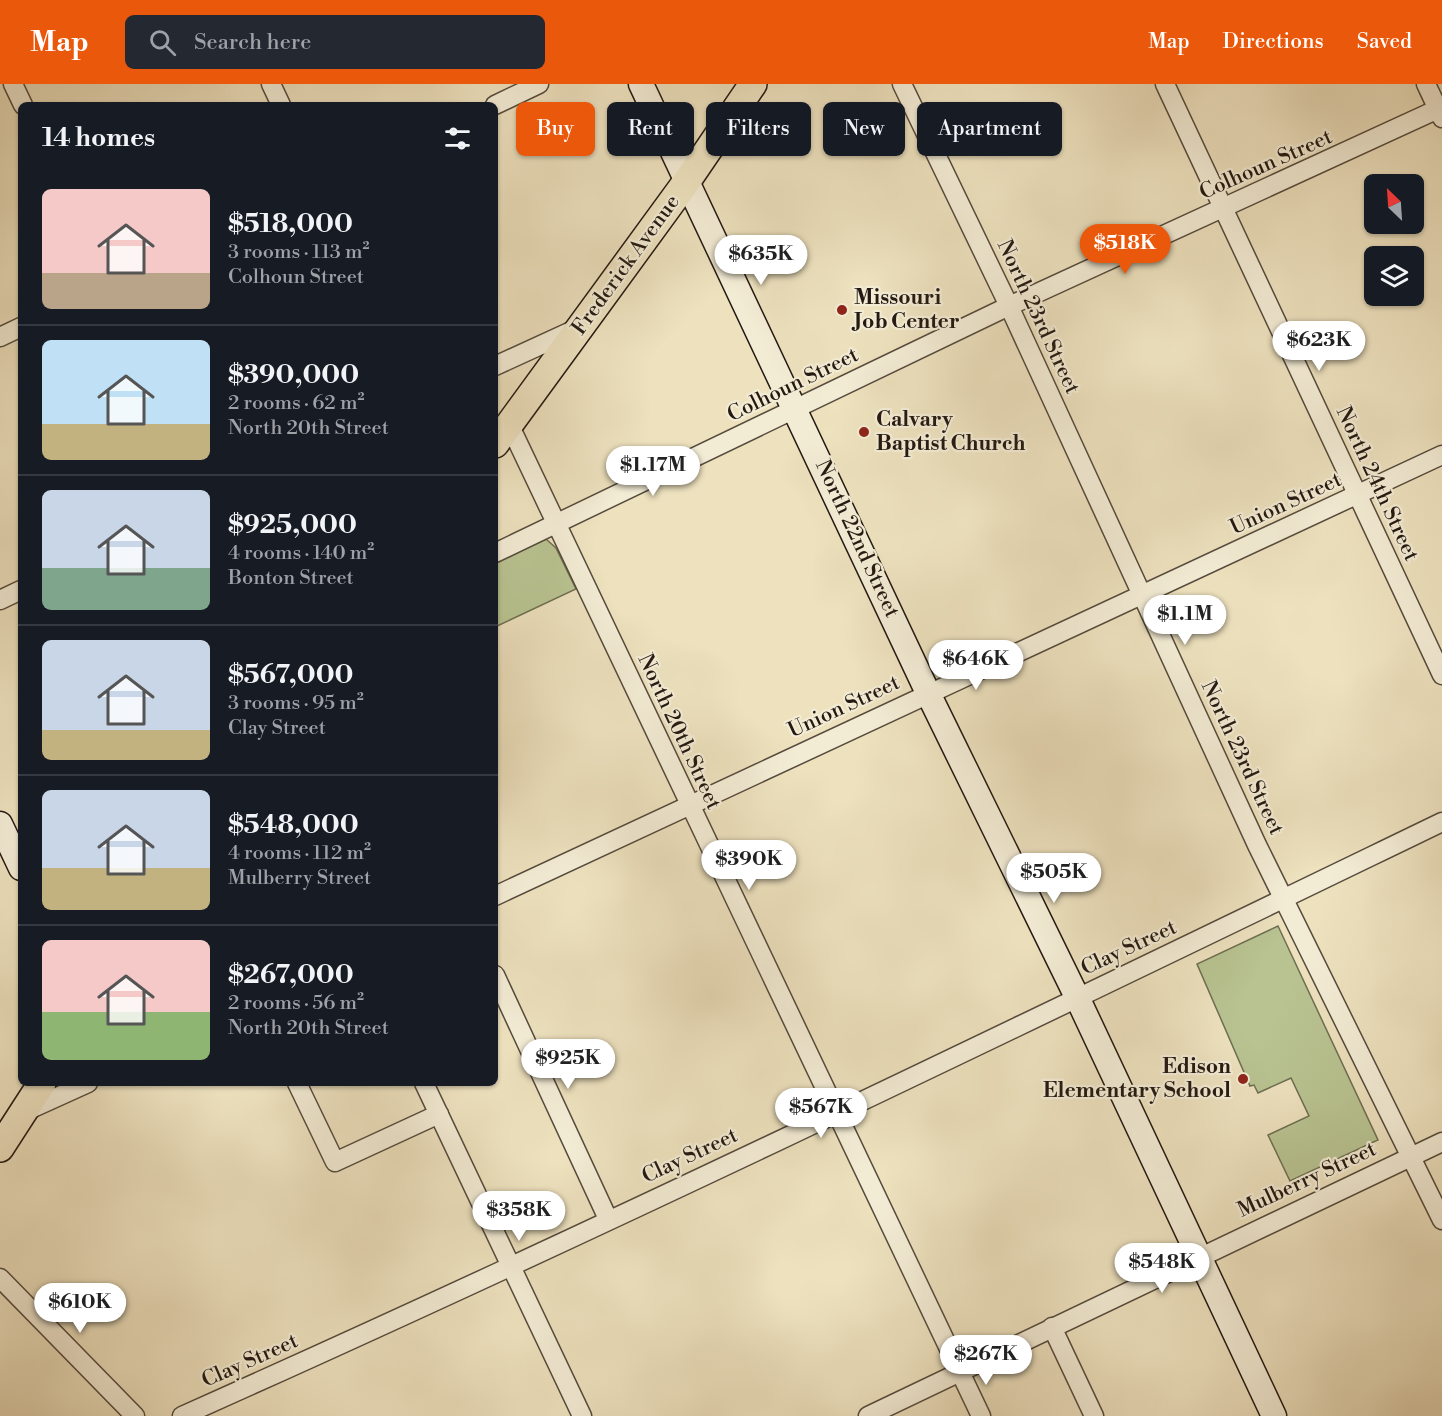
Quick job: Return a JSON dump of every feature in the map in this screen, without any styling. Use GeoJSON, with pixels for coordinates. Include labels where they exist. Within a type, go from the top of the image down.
{"type":"FeatureCollection","features":[{"type":"Feature","properties":{"kind":"main road","name":"North 22nd Street"},"geometry":{"type":"LineString","coordinates":[[641,84],[928,693],[1077,998],[1274,1416]]}},
{"type":"Feature","properties":{"kind":"main road","name":"Frederick Avenue"},"geometry":{"type":"LineString","coordinates":[[502,434],[687,181],[753,84]]}},
{"type":"Feature","properties":{"kind":"main road"},"geometry":{"type":"LineString","coordinates":[[0,824],[14,860]]}},
{"type":"Feature","properties":{"kind":"main road"},"geometry":{"type":"LineString","coordinates":[[0,1148],[40,1086]]}},
{"type":"Feature","properties":{"kind":"street"},"geometry":{"type":"LineString","coordinates":[[13,84],[22,102]]}},
{"type":"Feature","properties":{"kind":"street"},"geometry":{"type":"LineString","coordinates":[[271,84],[280,102]]}},
{"type":"Feature","properties":{"kind":"street"},"geometry":{"type":"LineString","coordinates":[[498,104],[539,84]]}},
{"type":"Feature","properties":{"kind":"street","name":"North 23rd Street"},"geometry":{"type":"LineString","coordinates":[[902,84],[1009,306],[1283,900],[1442,1220]]}},
{"type":"Feature","properties":{"kind":"street","name":"North 24th Street"},"geometry":{"type":"LineString","coordinates":[[1165,84],[1442,675]]}},
{"type":"Feature","properties":{"kind":"street"},"geometry":{"type":"LineString","coordinates":[[1426,84],[1440,114]]}},
{"type":"Feature","properties":{"kind":"street","name":"Colhoun Street"},"geometry":{"type":"LineString","coordinates":[[498,552],[1009,306],[1440,114]]}},
{"type":"Feature","properties":{"kind":"street"},"geometry":{"type":"LineString","coordinates":[[498,365],[581,327]]}},
{"type":"Feature","properties":{"kind":"street"},"geometry":{"type":"LineString","coordinates":[[0,337],[18,328]]}},
{"type":"Feature","properties":{"kind":"street","name":"North 20th Street"},"geometry":{"type":"LineString","coordinates":[[502,434],[557,523],[688,805],[981,1416]]}},
{"type":"Feature","properties":{"kind":"street","name":"Union Street"},"geometry":{"type":"LineString","coordinates":[[498,895],[1442,456]]}},
{"type":"Feature","properties":{"kind":"street"},"geometry":{"type":"LineString","coordinates":[[0,600],[18,591]]}},
{"type":"Feature","properties":{"kind":"street","name":"Clay Street"},"geometry":{"type":"LineString","coordinates":[[182,1416],[385,1326],[1283,900],[1442,822]]}},
{"type":"Feature","properties":{"kind":"street"},"geometry":{"type":"LineString","coordinates":[[498,981],[608,1219]]}},
{"type":"Feature","properties":{"kind":"street"},"geometry":{"type":"LineString","coordinates":[[22,1113],[81,1086]]}},
{"type":"Feature","properties":{"kind":"street"},"geometry":{"type":"LineString","coordinates":[[298,1086],[335,1162],[439,1114]]}},
{"type":"Feature","properties":{"kind":"street"},"geometry":{"type":"LineString","coordinates":[[425,1086],[582,1416]]}},
{"type":"Feature","properties":{"kind":"street","name":"Mulberry Street"},"geometry":{"type":"LineString","coordinates":[[868,1416],[1442,1142]]}},
{"type":"Feature","properties":{"kind":"street"},"geometry":{"type":"LineString","coordinates":[[0,1278],[124,1412]]}},
{"type":"Feature","properties":{"kind":"street"},"geometry":{"type":"LineString","coordinates":[[1052,1327],[1094,1416]]}},
{"type":"Feature","properties":{"kind":"green space"},"geometry":{"type":"Polygon","coordinates":[[[546,539],[556,548],[576,589],[498,626],[498,562],[546,539]]]}},
{"type":"Feature","properties":{"kind":"green space"},"geometry":{"type":"Polygon","coordinates":[[[1278,926],[1378,1140],[1290,1181],[1268,1135],[1309,1116],[1291,1078],[1258,1093],[1254,1085],[1250,1086],[1197,964],[1278,926]]]}},
{"type":"Feature","properties":{"kind":"place","name":"Missouri Job Center"},"geometry":{"type":"Point","coordinates":[842,310]}},
{"type":"Feature","properties":{"kind":"place","name":"Calvary Baptist Church"},"geometry":{"type":"Point","coordinates":[864,432]}},
{"type":"Feature","properties":{"kind":"place","name":"Edison Elementary School"},"geometry":{"type":"Point","coordinates":[1243,1079]}}]}
